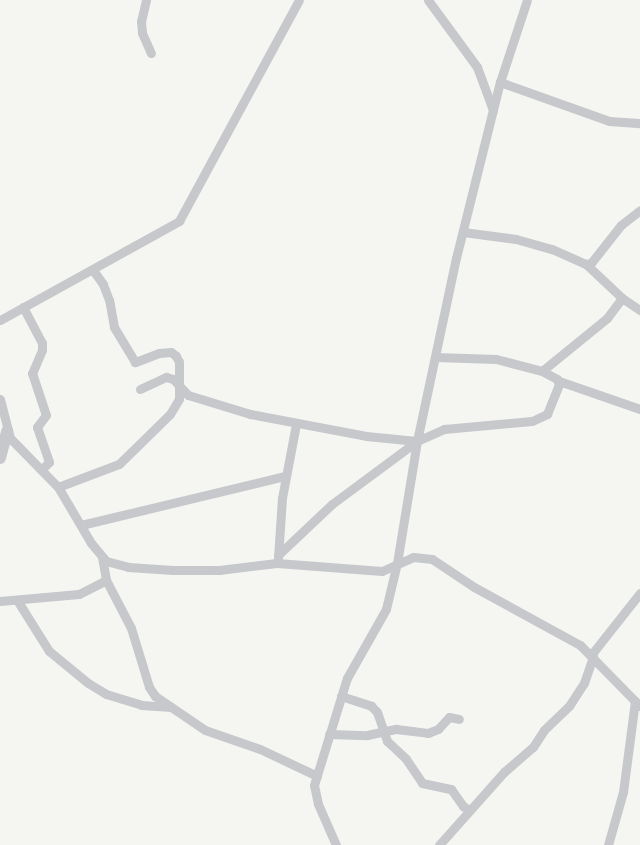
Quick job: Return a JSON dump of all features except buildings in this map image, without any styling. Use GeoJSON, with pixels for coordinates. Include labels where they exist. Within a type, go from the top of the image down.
{"type":"FeatureCollection","features":[{"type":"Feature","properties":{"kind":"street"},"geometry":{"type":"LineString","coordinates":[[146,0],[141,21],[142,33],[151,53]]}},
{"type":"Feature","properties":{"kind":"street"},"geometry":{"type":"LineString","coordinates":[[0,320],[179,221],[299,0]]}},
{"type":"Feature","properties":{"kind":"street"},"geometry":{"type":"LineString","coordinates":[[428,0],[477,67],[493,110]]}},
{"type":"Feature","properties":{"kind":"street"},"geometry":{"type":"LineString","coordinates":[[336,845],[318,804],[314,785],[347,678],[386,609],[397,563],[417,441],[463,232],[500,82],[527,0]]}},
{"type":"Feature","properties":{"kind":"street"},"geometry":{"type":"LineString","coordinates":[[500,82],[609,121],[640,123]]}},
{"type":"Feature","properties":{"kind":"street"},"geometry":{"type":"LineString","coordinates":[[586,264],[591,262],[621,225],[640,210]]}},
{"type":"Feature","properties":{"kind":"street"},"geometry":{"type":"LineString","coordinates":[[463,232],[516,239],[552,249],[586,264],[622,298],[640,310]]}},
{"type":"Feature","properties":{"kind":"street"},"geometry":{"type":"LineString","coordinates":[[58,487],[119,464],[176,408],[179,362],[171,352],[159,353],[140,363],[130,357],[114,327],[103,284],[93,270]]}},
{"type":"Feature","properties":{"kind":"street"},"geometry":{"type":"LineString","coordinates":[[542,371],[579,344],[607,318],[622,298]]}},
{"type":"Feature","properties":{"kind":"street"},"geometry":{"type":"LineString","coordinates":[[23,307],[42,343],[42,350],[32,373],[46,415],[37,427],[49,462],[42,469]]}},
{"type":"Feature","properties":{"kind":"street"},"geometry":{"type":"LineString","coordinates":[[435,357],[496,359],[542,371],[559,381],[640,409]]}},
{"type":"Feature","properties":{"kind":"street"},"geometry":{"type":"LineString","coordinates":[[140,389],[166,377],[173,379],[188,395],[250,414],[366,436],[417,441]]}},
{"type":"Feature","properties":{"kind":"street"},"geometry":{"type":"LineString","coordinates":[[278,559],[332,504],[417,441],[444,429],[498,426],[540,418],[551,408],[559,381]]}},
{"type":"Feature","properties":{"kind":"street"},"geometry":{"type":"LineString","coordinates":[[0,399],[7,431],[15,443],[58,487],[106,561],[128,567],[219,570],[278,559],[382,571],[412,557],[432,559],[474,587],[560,633],[592,656],[637,704],[623,792],[608,845]]}},
{"type":"Feature","properties":{"kind":"street"},"geometry":{"type":"LineString","coordinates":[[278,559],[285,476],[296,424]]}},
{"type":"Feature","properties":{"kind":"street"},"geometry":{"type":"LineString","coordinates":[[0,457],[7,431]]}},
{"type":"Feature","properties":{"kind":"street"},"geometry":{"type":"LineString","coordinates":[[81,525],[285,476]]}},
{"type":"Feature","properties":{"kind":"street"},"geometry":{"type":"LineString","coordinates":[[102,557],[106,580],[131,628],[149,687],[155,696],[204,730],[260,749],[317,776]]}},
{"type":"Feature","properties":{"kind":"street"},"geometry":{"type":"LineString","coordinates":[[0,601],[79,594],[106,580]]}},
{"type":"Feature","properties":{"kind":"street"},"geometry":{"type":"LineString","coordinates":[[439,845],[504,772],[533,747],[544,730],[569,706],[584,683],[592,656],[640,594]]}},
{"type":"Feature","properties":{"kind":"street"},"geometry":{"type":"LineString","coordinates":[[17,600],[50,651],[88,683],[106,694],[141,705],[172,707]]}},
{"type":"Feature","properties":{"kind":"street"},"geometry":{"type":"LineString","coordinates":[[340,696],[371,706],[377,712],[391,746],[406,759],[422,783],[451,789],[462,806],[469,810]]}},
{"type":"Feature","properties":{"kind":"street"},"geometry":{"type":"LineString","coordinates":[[329,734],[367,735],[384,730],[428,733],[438,729],[449,717],[459,719]]}}]}
